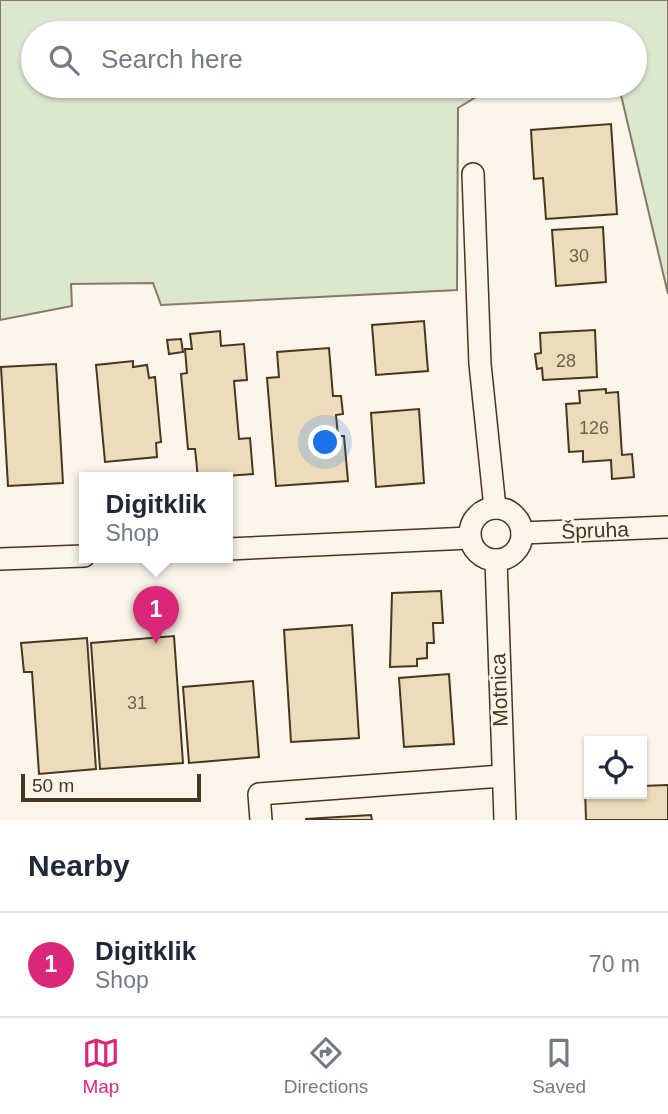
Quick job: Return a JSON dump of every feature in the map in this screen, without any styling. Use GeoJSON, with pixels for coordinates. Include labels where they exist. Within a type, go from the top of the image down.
{"type":"FeatureCollection","features":[{"type":"Feature","properties":{"kind":"street"},"geometry":{"type":"LineString","coordinates":[[473,174],[480,363],[495,508]]}},
{"type":"Feature","properties":{"kind":"street"},"geometry":{"type":"LineString","coordinates":[[495,508],[515,517],[522,533],[515,553],[496,560],[482,556],[470,538],[476,517],[495,508]]}},
{"type":"Feature","properties":{"kind":"street","name":"Špruha"},"geometry":{"type":"LineString","coordinates":[[522,533],[668,527]]}},
{"type":"Feature","properties":{"kind":"street"},"geometry":{"type":"LineString","coordinates":[[233,549],[470,538]]}},
{"type":"Feature","properties":{"kind":"street"},"geometry":{"type":"LineString","coordinates":[[0,559],[79,556]]}},
{"type":"Feature","properties":{"kind":"street","name":"Motnica"},"geometry":{"type":"LineString","coordinates":[[496,560],[505,820]]}},
{"type":"Feature","properties":{"kind":"street"},"geometry":{"type":"LineString","coordinates":[[261,820],[259,794],[502,776]]}},
{"type":"Feature","properties":{"kind":"green space"},"geometry":{"type":"Polygon","coordinates":[[[0,0],[668,0],[668,294],[622,98],[647,98],[647,21],[21,21],[21,98],[474,98],[458,108],[457,290],[161,305],[153,283],[71,284],[72,306],[0,320],[0,0]]]}},
{"type":"Feature","properties":{"kind":"building"},"geometry":{"type":"Polygon","coordinates":[[[611,124],[617,214],[546,219],[543,178],[534,179],[531,130],[611,124]]]}},
{"type":"Feature","properties":{"kind":"building"},"geometry":{"type":"Polygon","coordinates":[[[603,227],[606,282],[556,286],[552,230],[603,227]]]}},
{"type":"Feature","properties":{"kind":"building"},"geometry":{"type":"Polygon","coordinates":[[[424,321],[428,371],[376,375],[372,325],[424,321]]]}},
{"type":"Feature","properties":{"kind":"building"},"geometry":{"type":"Polygon","coordinates":[[[595,330],[597,377],[543,380],[542,368],[537,369],[535,354],[541,353],[540,333],[595,330]]]}},
{"type":"Feature","properties":{"kind":"building"},"geometry":{"type":"Polygon","coordinates":[[[220,331],[221,346],[244,344],[247,380],[234,381],[239,439],[250,438],[253,474],[233,475],[233,472],[197,472],[195,449],[188,449],[181,374],[187,373],[185,349],[192,349],[190,334],[220,331]]]}},
{"type":"Feature","properties":{"kind":"building"},"geometry":{"type":"Polygon","coordinates":[[[181,339],[183,352],[169,354],[167,340],[181,339]]]}},
{"type":"Feature","properties":{"kind":"building"},"geometry":{"type":"Polygon","coordinates":[[[329,348],[333,396],[341,396],[343,414],[336,415],[338,436],[344,436],[348,481],[276,486],[267,378],[279,377],[277,352],[329,348]]]}},
{"type":"Feature","properties":{"kind":"building"},"geometry":{"type":"Polygon","coordinates":[[[133,361],[133,367],[147,365],[149,378],[155,377],[161,442],[156,443],[157,457],[105,462],[96,365],[133,361]]]}},
{"type":"Feature","properties":{"kind":"building"},"geometry":{"type":"Polygon","coordinates":[[[56,364],[63,483],[8,486],[1,367],[56,364]]]}},
{"type":"Feature","properties":{"kind":"building"},"geometry":{"type":"Polygon","coordinates":[[[606,389],[606,393],[618,392],[622,455],[632,454],[634,477],[612,479],[611,460],[583,462],[583,451],[569,452],[566,404],[580,403],[579,391],[606,389]]]}},
{"type":"Feature","properties":{"kind":"building"},"geometry":{"type":"Polygon","coordinates":[[[419,409],[424,483],[376,487],[371,413],[419,409]]]}},
{"type":"Feature","properties":{"kind":"building"},"geometry":{"type":"Polygon","coordinates":[[[441,591],[443,623],[433,623],[434,643],[427,643],[427,658],[417,659],[417,666],[390,667],[392,593],[441,591]]]}},
{"type":"Feature","properties":{"kind":"building"},"geometry":{"type":"Polygon","coordinates":[[[352,625],[359,738],[291,742],[284,630],[352,625]]]}},
{"type":"Feature","properties":{"kind":"building"},"geometry":{"type":"Polygon","coordinates":[[[174,636],[183,763],[100,769],[91,643],[174,636]]]}},
{"type":"Feature","properties":{"kind":"building"},"geometry":{"type":"Polygon","coordinates":[[[87,638],[96,769],[39,774],[32,672],[24,672],[21,643],[87,638]]]}},
{"type":"Feature","properties":{"kind":"building"},"geometry":{"type":"Polygon","coordinates":[[[449,674],[454,744],[404,747],[399,678],[449,674]]]}},
{"type":"Feature","properties":{"kind":"building"},"geometry":{"type":"Polygon","coordinates":[[[253,681],[259,757],[189,763],[183,687],[253,681]]]}},
{"type":"Feature","properties":{"kind":"building"},"geometry":{"type":"Polygon","coordinates":[[[668,785],[668,820],[586,820],[585,799],[647,799],[647,786],[668,785]]]}},
{"type":"Feature","properties":{"kind":"building"},"geometry":{"type":"Polygon","coordinates":[[[371,815],[372,820],[306,820],[306,819],[371,815]]]}},
{"type":"Feature","properties":{"kind":"place","name":"Digitklik"},"geometry":{"type":"Point","coordinates":[156,644]}}]}
